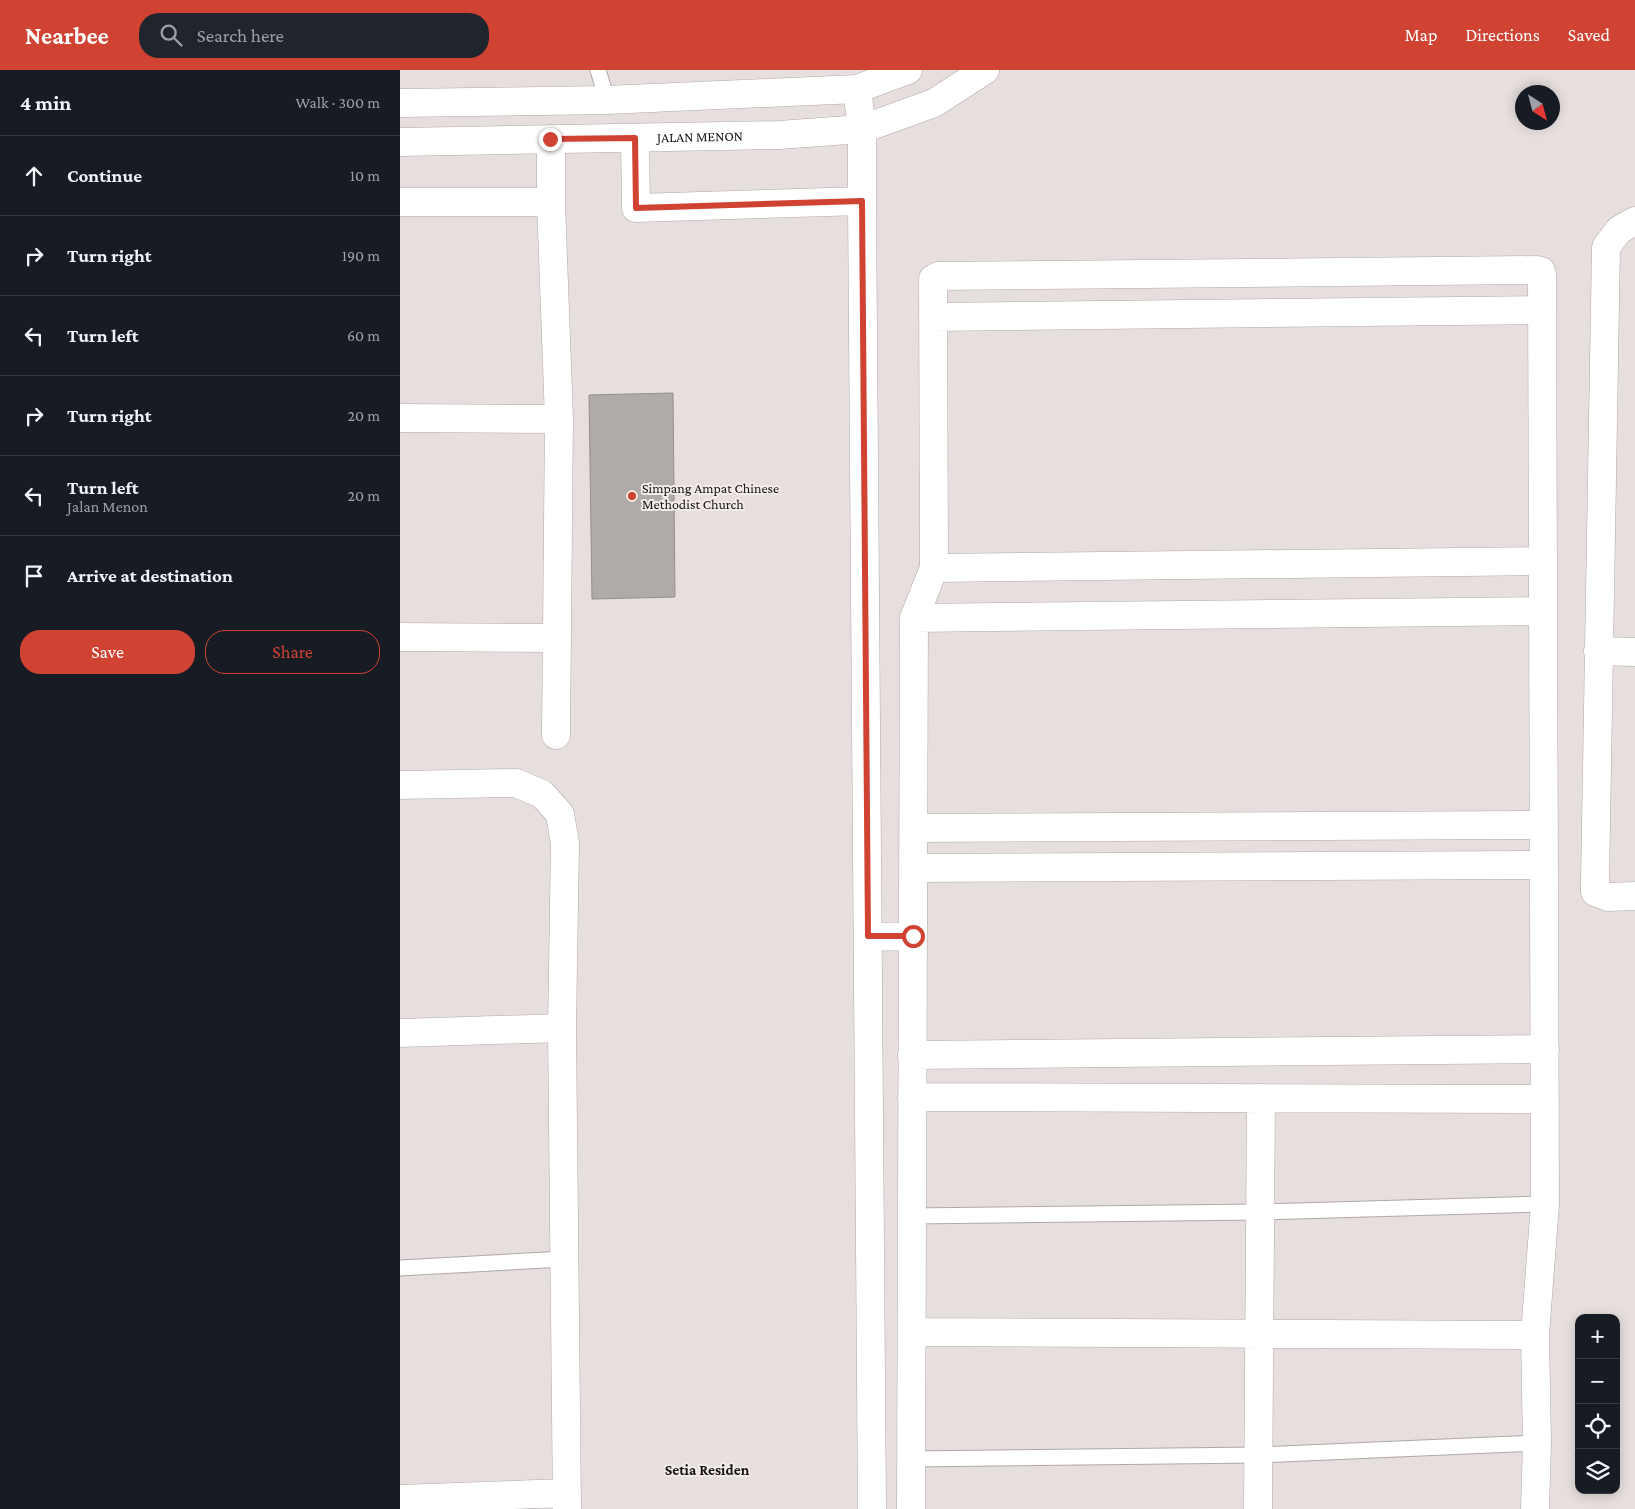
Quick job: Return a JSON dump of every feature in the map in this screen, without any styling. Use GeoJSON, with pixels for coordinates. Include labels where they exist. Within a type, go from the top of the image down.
{"type":"FeatureCollection","features":[{"type":"Feature","properties":{"kind":"street"},"geometry":{"type":"LineString","coordinates":[[400,103],[607,100],[857,89],[908,70]]}},
{"type":"Feature","properties":{"kind":"street","name":"JALAN MENON"},"geometry":{"type":"LineString","coordinates":[[400,142],[779,134],[862,129],[934,103],[985,70]]}},
{"type":"Feature","properties":{"kind":"street"},"geometry":{"type":"LineString","coordinates":[[857,89],[862,129],[872,1509]]}},
{"type":"Feature","properties":{"kind":"street"},"geometry":{"type":"LineString","coordinates":[[635,138],[636,208],[862,201]]}},
{"type":"Feature","properties":{"kind":"street"},"geometry":{"type":"LineString","coordinates":[[550,139],[559,419],[556,735]]}},
{"type":"Feature","properties":{"kind":"street"},"geometry":{"type":"LineString","coordinates":[[400,202],[551,202]]}},
{"type":"Feature","properties":{"kind":"street"},"geometry":{"type":"LineString","coordinates":[[1635,221],[1619,230],[1606,247],[1595,892],[1608,896],[1635,896]]}},
{"type":"Feature","properties":{"kind":"street"},"geometry":{"type":"LineString","coordinates":[[911,1509],[914,618],[934,568],[933,281],[935,277],[1537,270],[1542,275],[1545,1204],[1535,1335],[1536,1509]]}},
{"type":"Feature","properties":{"kind":"street"},"geometry":{"type":"LineString","coordinates":[[933,317],[1541,310]]}},
{"type":"Feature","properties":{"kind":"street"},"geometry":{"type":"LineString","coordinates":[[400,418],[559,419]]}},
{"type":"Feature","properties":{"kind":"street"},"geometry":{"type":"LineString","coordinates":[[934,568],[1542,561]]}},
{"type":"Feature","properties":{"kind":"street"},"geometry":{"type":"LineString","coordinates":[[914,618],[1543,611]]}},
{"type":"Feature","properties":{"kind":"street"},"geometry":{"type":"LineString","coordinates":[[400,637],[556,638]]}},
{"type":"Feature","properties":{"kind":"street"},"geometry":{"type":"LineString","coordinates":[[1598,651],[1635,652]]}},
{"type":"Feature","properties":{"kind":"street"},"geometry":{"type":"LineString","coordinates":[[400,784],[516,783],[542,794],[560,814],[565,843],[562,1028],[567,1501],[400,1499]]}},
{"type":"Feature","properties":{"kind":"street"},"geometry":{"type":"LineString","coordinates":[[914,828],[1544,826]]}},
{"type":"Feature","properties":{"kind":"street"},"geometry":{"type":"LineString","coordinates":[[913,868],[1544,865]]}},
{"type":"Feature","properties":{"kind":"street"},"geometry":{"type":"LineString","coordinates":[[868,936],[913,936]]}},
{"type":"Feature","properties":{"kind":"street"},"geometry":{"type":"LineString","coordinates":[[868,994],[912,995]]}},
{"type":"Feature","properties":{"kind":"street"},"geometry":{"type":"LineString","coordinates":[[400,1033],[562,1028]]}},
{"type":"Feature","properties":{"kind":"street"},"geometry":{"type":"LineString","coordinates":[[912,1054],[1545,1049]]}},
{"type":"Feature","properties":{"kind":"street"},"geometry":{"type":"LineString","coordinates":[[912,1097],[1545,1099]]}},
{"type":"Feature","properties":{"kind":"street"},"geometry":{"type":"LineString","coordinates":[[1258,1509],[1261,1098]]}},
{"type":"Feature","properties":{"kind":"street"},"geometry":{"type":"LineString","coordinates":[[912,1332],[1535,1335]]}},
{"type":"Feature","properties":{"kind":"lane"},"geometry":{"type":"LineString","coordinates":[[598,70],[607,100]]}},
{"type":"Feature","properties":{"kind":"lane"},"geometry":{"type":"LineString","coordinates":[[912,1216],[1260,1212],[1545,1204]]}},
{"type":"Feature","properties":{"kind":"lane"},"geometry":{"type":"LineString","coordinates":[[400,1268],[565,1259]]}},
{"type":"Feature","properties":{"kind":"lane"},"geometry":{"type":"LineString","coordinates":[[911,1459],[1258,1455],[1537,1443]]}},
{"type":"Feature","properties":{"kind":"building","name":"Simpang Ampat Chinese Methodist Church"},"geometry":{"type":"Polygon","coordinates":[[[673,393],[675,597],[592,599],[589,395],[673,393]]]}},
{"type":"Feature","properties":{"kind":"place","name":"Simpang Ampat Chinese Methodist Church"},"geometry":{"type":"Point","coordinates":[632,496]}},
{"type":"Feature","properties":{"kind":"district","name":"Setia Residen"},"geometry":{"type":"Point","coordinates":[707,1470]}},
{"type":"Feature","properties":{"kind":"route"},"geometry":{"type":"LineString","coordinates":[[550,139],[635,138],[636,208],[862,201],[868,936],[913,936]]}}]}
